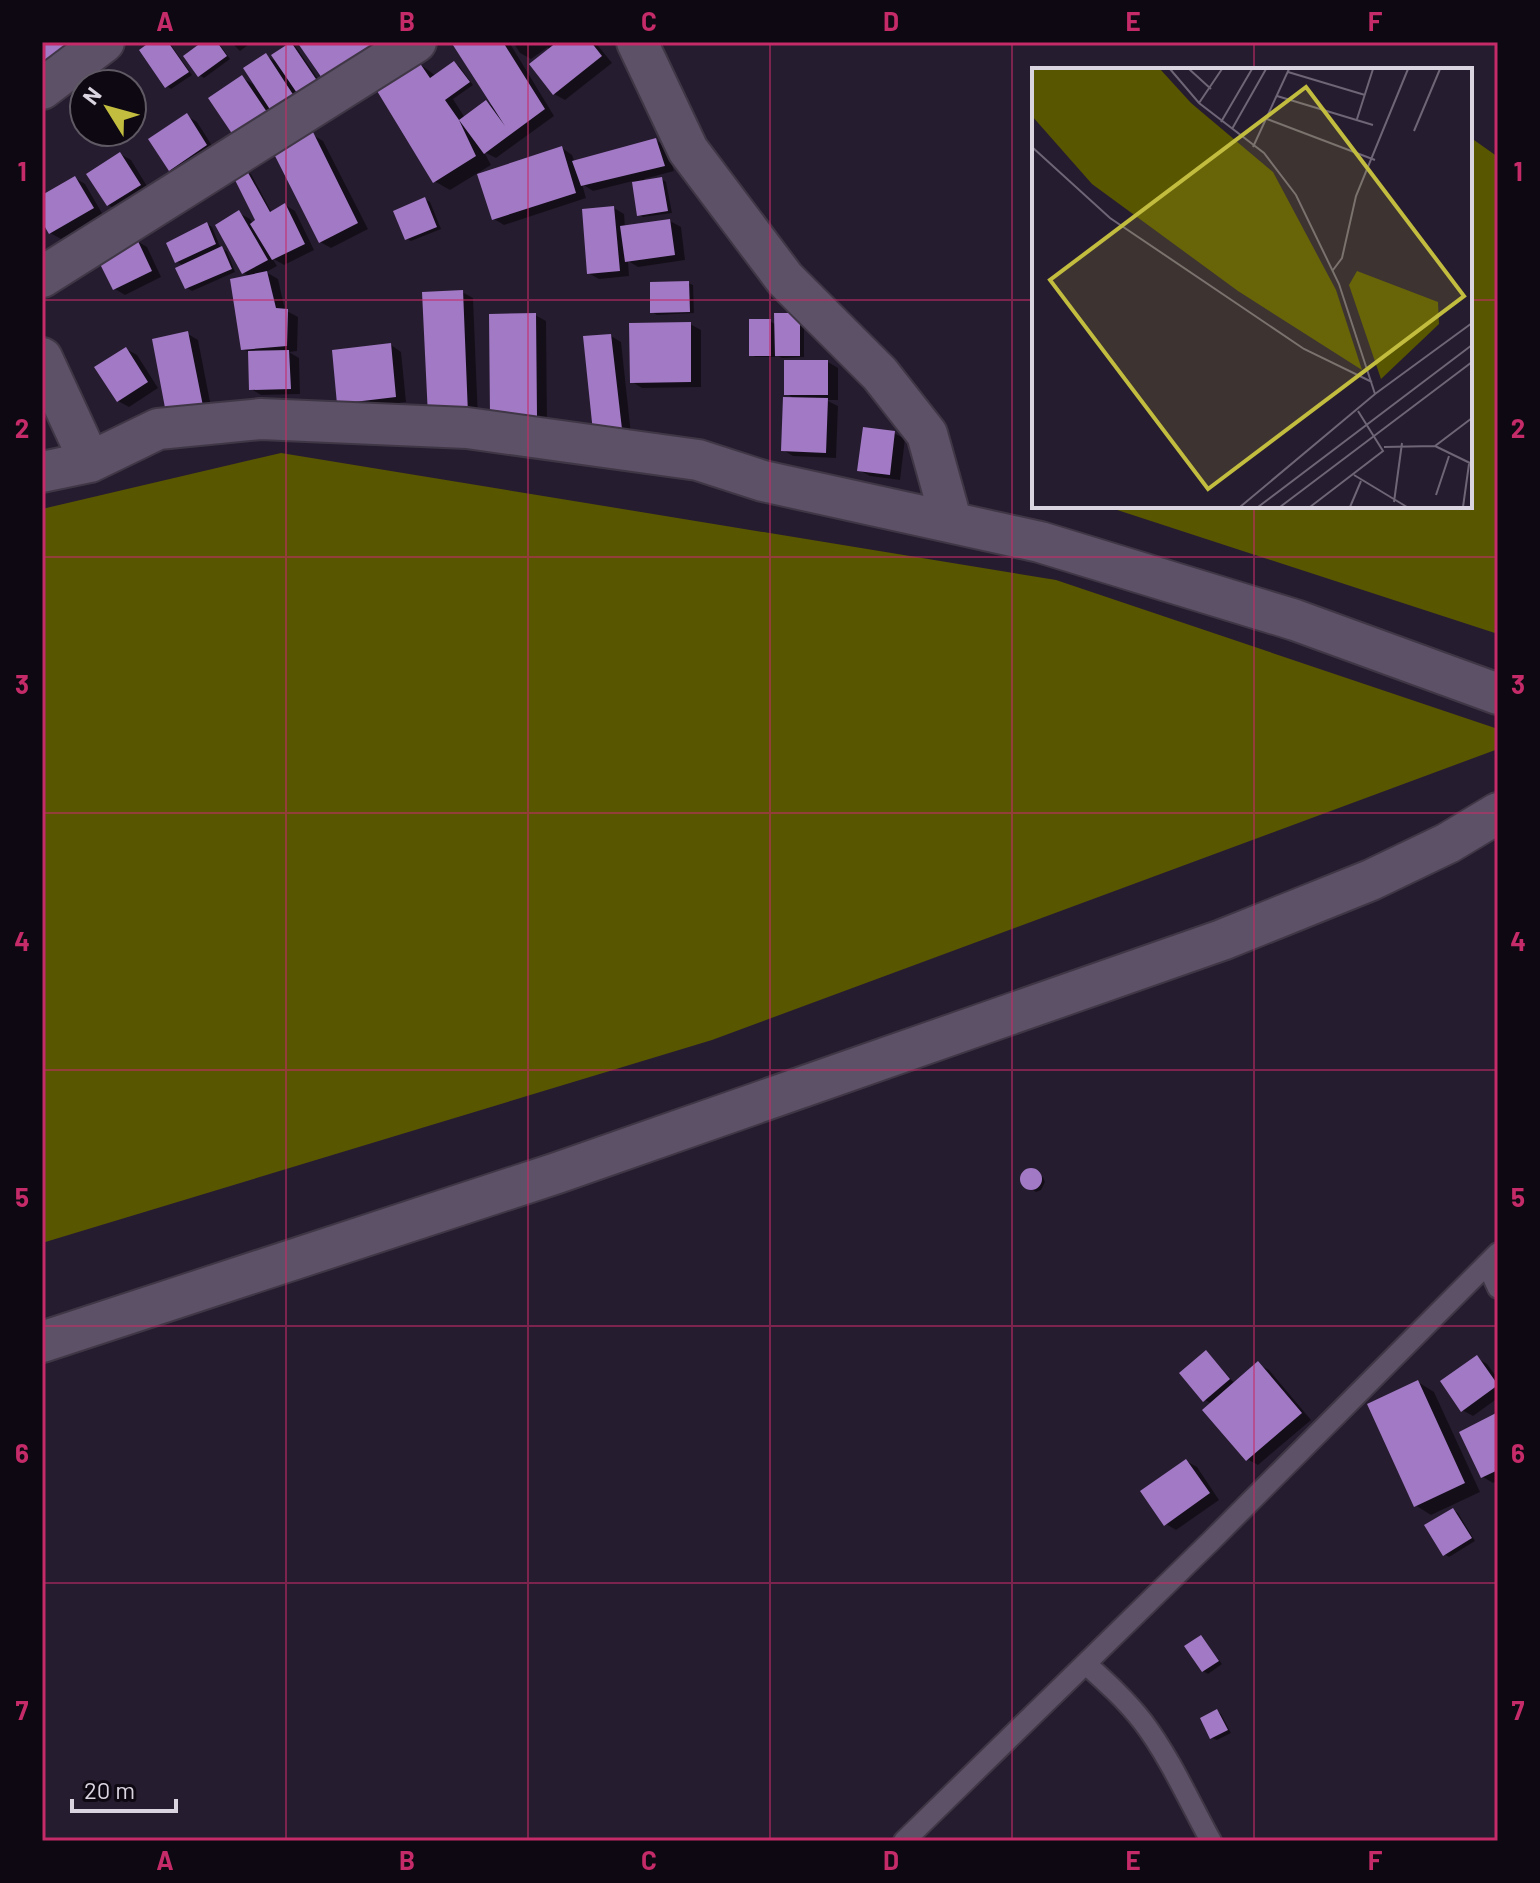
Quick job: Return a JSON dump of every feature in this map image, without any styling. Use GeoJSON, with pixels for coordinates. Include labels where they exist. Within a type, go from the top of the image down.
{"type":"FeatureCollection","features":[{"type":"Feature","properties":{"kind":"street"},"geometry":{"type":"LineString","coordinates":[[42,89],[104,42]]}},
{"type":"Feature","properties":{"kind":"street"},"geometry":{"type":"LineString","coordinates":[[42,277],[416,42]]}},
{"type":"Feature","properties":{"kind":"street"},"geometry":{"type":"LineString","coordinates":[[637,42],[688,150],[785,279],[880,374],[927,434],[951,520]]}},
{"type":"Feature","properties":{"kind":"street"},"geometry":{"type":"LineString","coordinates":[[42,358],[90,462]]}},
{"type":"Feature","properties":{"kind":"street"},"geometry":{"type":"LineString","coordinates":[[42,472],[90,462],[158,429],[261,419],[467,428],[698,460],[763,481],[1040,542],[1295,620],[1498,694]]}},
{"type":"Feature","properties":{"kind":"street"},"geometry":{"type":"LineString","coordinates":[[42,1342],[557,1173],[1222,940],[1371,880],[1448,843],[1498,813]]}},
{"type":"Feature","properties":{"kind":"lane"},"geometry":{"type":"LineString","coordinates":[[1492,1259],[1498,1288]]}},
{"type":"Feature","properties":{"kind":"lane"},"geometry":{"type":"LineString","coordinates":[[904,1841],[1492,1259]]}},
{"type":"Feature","properties":{"kind":"lane"},"geometry":{"type":"LineString","coordinates":[[1086,1664],[1122,1696],[1144,1723],[1211,1841]]}},
{"type":"Feature","properties":{"kind":"shaded area"},"geometry":{"type":"Polygon","coordinates":[[[1472,142],[1498,157],[1498,634],[1111,508],[1472,508],[1472,142]]]}},
{"type":"Feature","properties":{"kind":"shaded area"},"geometry":{"type":"Polygon","coordinates":[[[281,453],[1056,580],[1498,729],[1498,749],[712,1040],[42,1243],[42,509],[281,453]]]}},
{"type":"Feature","properties":{"kind":"building"},"geometry":{"type":"Polygon","coordinates":[[[42,42],[62,42],[66,47],[42,63],[42,42]]]}},
{"type":"Feature","properties":{"kind":"building"},"geometry":{"type":"Polygon","coordinates":[[[150,42],[168,42],[189,72],[165,88],[139,50],[150,42]]]}},
{"type":"Feature","properties":{"kind":"building"},"geometry":{"type":"Polygon","coordinates":[[[202,42],[217,42],[227,56],[198,77],[183,56],[202,42]]]}},
{"type":"Feature","properties":{"kind":"building"},"geometry":{"type":"Polygon","coordinates":[[[291,42],[318,82],[299,96],[271,55],[291,42]]]}},
{"type":"Feature","properties":{"kind":"building"},"geometry":{"type":"Polygon","coordinates":[[[297,42],[371,42],[375,48],[324,81],[297,42]]]}},
{"type":"Feature","properties":{"kind":"building"},"geometry":{"type":"Polygon","coordinates":[[[451,42],[503,42],[545,109],[484,154],[459,120],[486,100],[505,126],[451,42]]]}},
{"type":"Feature","properties":{"kind":"building"},"geometry":{"type":"Polygon","coordinates":[[[557,42],[591,42],[602,56],[553,95],[529,64],[557,42]]]}},
{"type":"Feature","properties":{"kind":"building"},"geometry":{"type":"Polygon","coordinates":[[[266,53],[294,96],[271,111],[243,68],[266,53]]]}},
{"type":"Feature","properties":{"kind":"building"},"geometry":{"type":"Polygon","coordinates":[[[417,59],[430,78],[454,61],[470,82],[445,100],[459,120],[476,156],[433,183],[374,86],[417,59]]]}},
{"type":"Feature","properties":{"kind":"building"},"geometry":{"type":"Polygon","coordinates":[[[242,75],[269,115],[235,138],[208,98],[242,75]]]}},
{"type":"Feature","properties":{"kind":"building"},"geometry":{"type":"Polygon","coordinates":[[[187,113],[207,145],[169,171],[148,139],[187,113]]]}},
{"type":"Feature","properties":{"kind":"building"},"geometry":{"type":"Polygon","coordinates":[[[313,132],[358,223],[319,243],[273,152],[313,132]]]}},
{"type":"Feature","properties":{"kind":"building"},"geometry":{"type":"Polygon","coordinates":[[[656,138],[665,166],[581,186],[572,161],[656,138]]]}},
{"type":"Feature","properties":{"kind":"building"},"geometry":{"type":"Polygon","coordinates":[[[562,146],[576,193],[492,220],[477,174],[562,146]]]}},
{"type":"Feature","properties":{"kind":"building"},"geometry":{"type":"Polygon","coordinates":[[[120,152],[141,185],[107,206],[86,174],[120,152]]]}},
{"type":"Feature","properties":{"kind":"building"},"geometry":{"type":"Polygon","coordinates":[[[246,169],[270,212],[285,203],[305,244],[272,260],[250,224],[255,220],[233,176],[246,169]]]}},
{"type":"Feature","properties":{"kind":"building"},"geometry":{"type":"Polygon","coordinates":[[[75,176],[94,208],[49,234],[42,222],[42,195],[75,176]]]}},
{"type":"Feature","properties":{"kind":"building"},"geometry":{"type":"Polygon","coordinates":[[[662,177],[668,211],[637,216],[632,182],[662,177]]]}},
{"type":"Feature","properties":{"kind":"building"},"geometry":{"type":"Polygon","coordinates":[[[425,197],[437,227],[405,240],[393,211],[425,197]]]}},
{"type":"Feature","properties":{"kind":"building"},"geometry":{"type":"Polygon","coordinates":[[[614,206],[620,271],[587,274],[582,209],[614,206]]]}},
{"type":"Feature","properties":{"kind":"building"},"geometry":{"type":"Polygon","coordinates":[[[239,210],[268,260],[242,274],[215,225],[239,210]]]}},
{"type":"Feature","properties":{"kind":"building"},"geometry":{"type":"Polygon","coordinates":[[[670,219],[675,255],[625,262],[620,226],[670,219]]]}},
{"type":"Feature","properties":{"kind":"building"},"geometry":{"type":"Polygon","coordinates":[[[207,222],[216,244],[175,263],[166,243],[207,222]]]}},
{"type":"Feature","properties":{"kind":"building"},"geometry":{"type":"Polygon","coordinates":[[[137,239],[152,271],[113,290],[97,258],[137,239]]]}},
{"type":"Feature","properties":{"kind":"building"},"geometry":{"type":"Polygon","coordinates":[[[222,246],[232,269],[185,289],[175,268],[222,246]]]}},
{"type":"Feature","properties":{"kind":"building"},"geometry":{"type":"Polygon","coordinates":[[[267,271],[276,308],[288,309],[287,346],[241,350],[230,279],[267,271]]]}},
{"type":"Feature","properties":{"kind":"building"},"geometry":{"type":"Polygon","coordinates":[[[689,281],[690,312],[650,313],[650,282],[689,281]]]}},
{"type":"Feature","properties":{"kind":"building"},"geometry":{"type":"Polygon","coordinates":[[[463,290],[468,414],[428,416],[422,292],[463,290]]]}},
{"type":"Feature","properties":{"kind":"building"},"geometry":{"type":"Polygon","coordinates":[[[536,313],[537,416],[490,417],[489,314],[536,313]]]}},
{"type":"Feature","properties":{"kind":"building"},"geometry":{"type":"Polygon","coordinates":[[[774,313],[800,313],[800,356],[775,356],[774,313]]]}},
{"type":"Feature","properties":{"kind":"building"},"geometry":{"type":"Polygon","coordinates":[[[749,319],[771,319],[771,356],[749,356],[749,319]]]}},
{"type":"Feature","properties":{"kind":"building"},"geometry":{"type":"Polygon","coordinates":[[[691,322],[691,382],[630,383],[629,323],[691,322]]]}},
{"type":"Feature","properties":{"kind":"building"},"geometry":{"type":"Polygon","coordinates":[[[188,331],[203,406],[166,413],[152,339],[188,331]]]}},
{"type":"Feature","properties":{"kind":"building"},"geometry":{"type":"Polygon","coordinates":[[[611,334],[622,429],[593,432],[583,336],[611,334]]]}},
{"type":"Feature","properties":{"kind":"building"},"geometry":{"type":"Polygon","coordinates":[[[391,343],[396,397],[337,404],[332,350],[391,343]]]}},
{"type":"Feature","properties":{"kind":"building"},"geometry":{"type":"Polygon","coordinates":[[[126,347],[148,382],[117,402],[94,367],[126,347]]]}},
{"type":"Feature","properties":{"kind":"building"},"geometry":{"type":"Polygon","coordinates":[[[289,350],[291,389],[249,390],[248,351],[289,350]]]}},
{"type":"Feature","properties":{"kind":"building"},"geometry":{"type":"Polygon","coordinates":[[[784,360],[828,360],[828,395],[784,395],[784,360]]]}},
{"type":"Feature","properties":{"kind":"building"},"geometry":{"type":"Polygon","coordinates":[[[783,397],[828,398],[826,453],[781,451],[783,397]]]}},
{"type":"Feature","properties":{"kind":"building"},"geometry":{"type":"Polygon","coordinates":[[[863,427],[895,431],[890,475],[857,471],[863,427]]]}},
{"type":"Feature","properties":{"kind":"building"},"geometry":{"type":"Polygon","coordinates":[[[1031,1168],[1042,1179],[1031,1190],[1020,1179],[1031,1168]]]}},
{"type":"Feature","properties":{"kind":"building"},"geometry":{"type":"Polygon","coordinates":[[[1206,1350],[1230,1379],[1203,1402],[1179,1373],[1206,1350]]]}},
{"type":"Feature","properties":{"kind":"building"},"geometry":{"type":"Polygon","coordinates":[[[1477,1355],[1498,1385],[1461,1412],[1440,1381],[1477,1355]]]}},
{"type":"Feature","properties":{"kind":"building"},"geometry":{"type":"Polygon","coordinates":[[[1258,1361],[1302,1413],[1246,1461],[1202,1410],[1258,1361]]]}},
{"type":"Feature","properties":{"kind":"building"},"geometry":{"type":"Polygon","coordinates":[[[1418,1380],[1465,1483],[1414,1507],[1367,1404],[1418,1380]]]}},
{"type":"Feature","properties":{"kind":"building"},"geometry":{"type":"Polygon","coordinates":[[[1498,1412],[1498,1470],[1481,1478],[1459,1432],[1498,1412]]]}},
{"type":"Feature","properties":{"kind":"building"},"geometry":{"type":"Polygon","coordinates":[[[1186,1459],[1210,1493],[1164,1526],[1140,1491],[1186,1459]]]}},
{"type":"Feature","properties":{"kind":"building"},"geometry":{"type":"Polygon","coordinates":[[[1453,1508],[1472,1538],[1443,1556],[1424,1525],[1453,1508]]]}},
{"type":"Feature","properties":{"kind":"building"},"geometry":{"type":"Polygon","coordinates":[[[1201,1635],[1219,1661],[1202,1672],[1184,1646],[1201,1635]]]}},
{"type":"Feature","properties":{"kind":"building"},"geometry":{"type":"Polygon","coordinates":[[[1217,1709],[1228,1730],[1210,1739],[1200,1718],[1217,1709]]]}}]}
